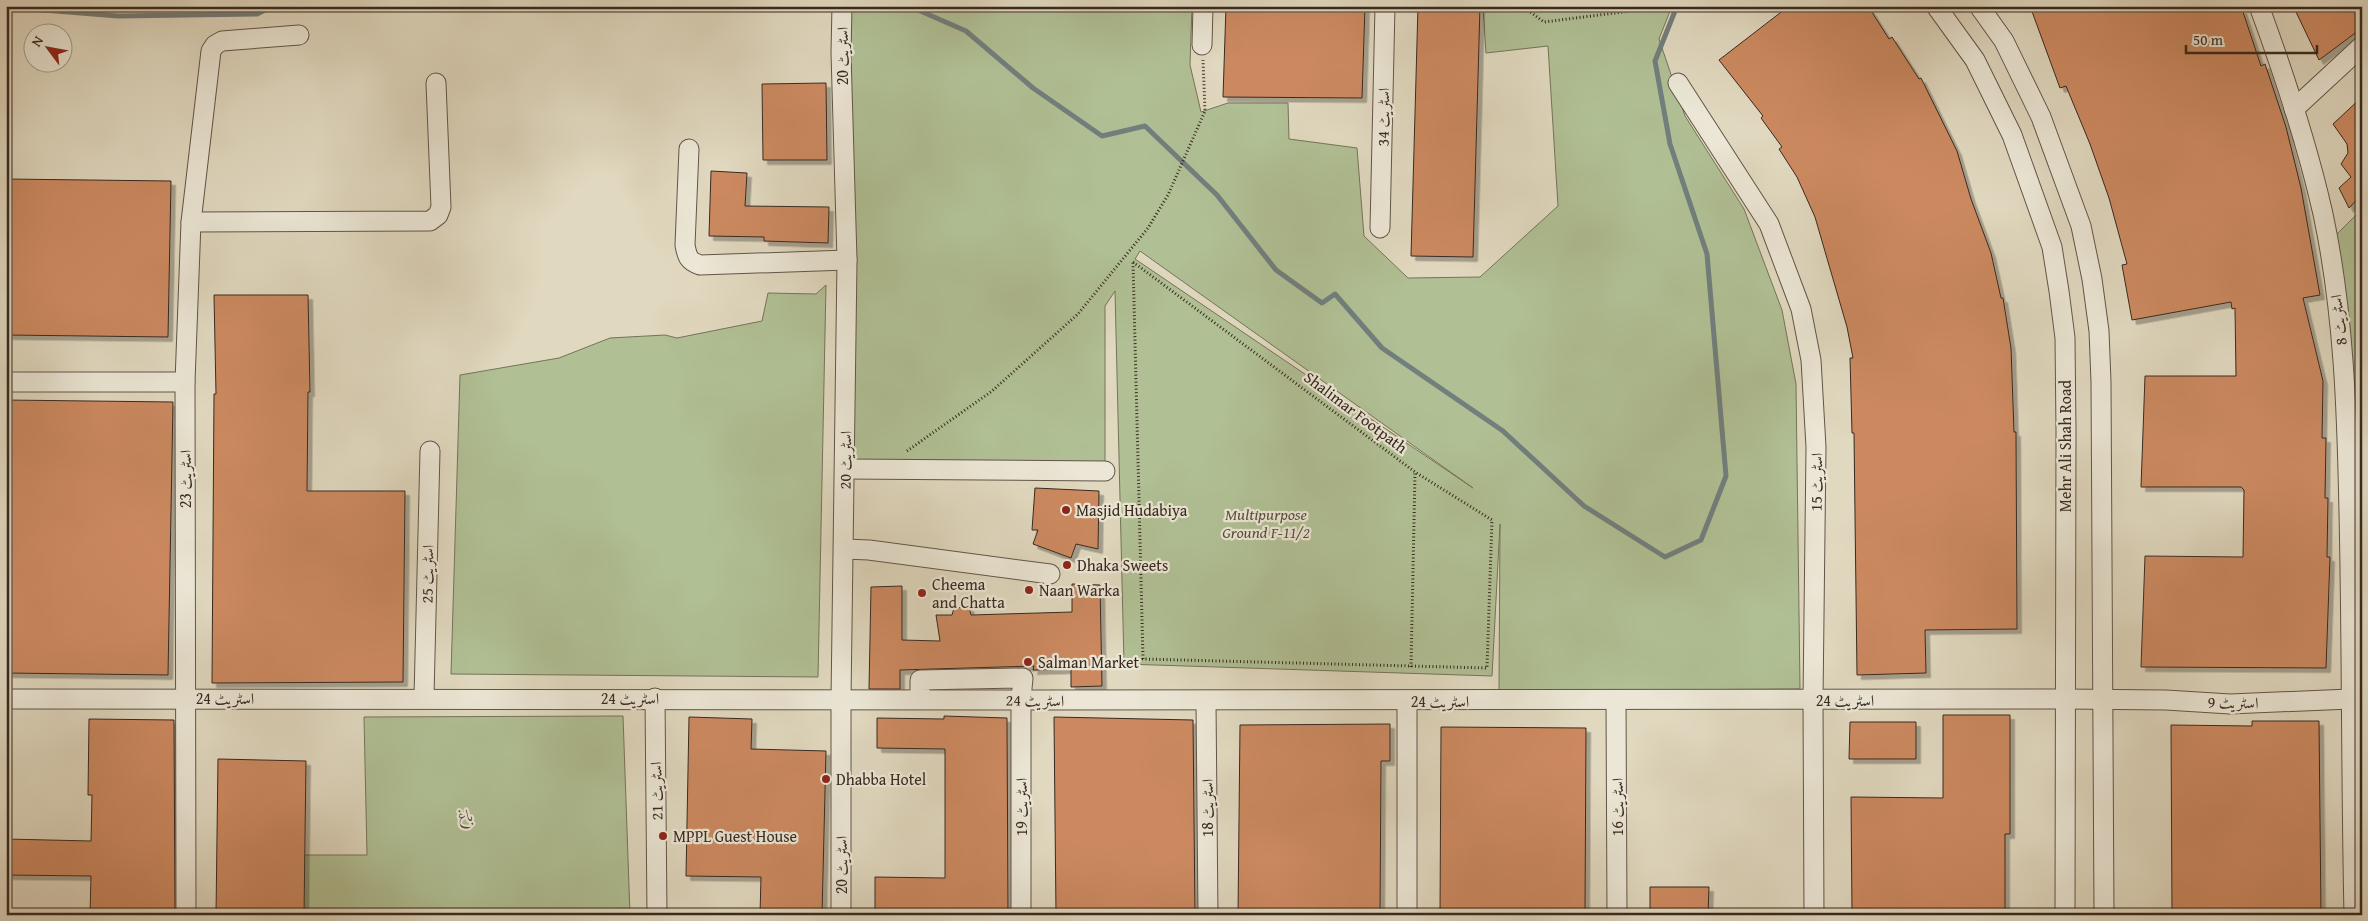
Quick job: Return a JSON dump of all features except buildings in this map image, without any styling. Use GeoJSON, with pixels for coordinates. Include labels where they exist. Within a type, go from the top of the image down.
{"type":"FeatureCollection","features":[{"type":"Feature","properties":{"kind":"street","name":"اسٹریٹ 20"},"geometry":{"type":"LineString","coordinates":[[841,915],[847,260],[841,53],[842,6]]}},
{"type":"Feature","properties":{"kind":"street"},"geometry":{"type":"LineString","coordinates":[[1202,45],[1203,6]]}},
{"type":"Feature","properties":{"kind":"street","name":"اسٹریٹ 34"},"geometry":{"type":"LineString","coordinates":[[1380,228],[1385,6]]}},
{"type":"Feature","properties":{"kind":"street","name":"Mehr Ali Shah Road"},"geometry":{"type":"LineString","coordinates":[[1936,6],[1975,60],[2012,135],[2052,248],[2064,338],[2065,915]]}},
{"type":"Feature","properties":{"kind":"street"},"geometry":{"type":"LineString","coordinates":[[1979,6],[2004,41],[2041,117],[2081,226],[2092,279],[2099,331],[2102,382],[2104,915]]}},
{"type":"Feature","properties":{"kind":"street","name":"اسٹریٹ 8"},"geometry":{"type":"LineString","coordinates":[[2259,6],[2286,79],[2322,213],[2338,307],[2355,456],[2351,587],[2356,698],[2354,915]]}},
{"type":"Feature","properties":{"kind":"street","name":"اسٹریٹ 23"},"geometry":{"type":"LineString","coordinates":[[186,915],[184,699],[185,382],[191,222],[211,51],[215,45],[222,41],[299,35]]}},
{"type":"Feature","properties":{"kind":"street"},"geometry":{"type":"LineString","coordinates":[[2294,109],[2362,46]]}},
{"type":"Feature","properties":{"kind":"street"},"geometry":{"type":"LineString","coordinates":[[191,222],[430,221],[438,215],[441,207],[436,83]]}},
{"type":"Feature","properties":{"kind":"street","name":"اسٹریٹ 15"},"geometry":{"type":"LineString","coordinates":[[1678,83],[1769,224],[1801,309],[1811,360],[1815,420],[1814,915]]}},
{"type":"Feature","properties":{"kind":"street"},"geometry":{"type":"LineString","coordinates":[[689,149],[686,244],[687,257],[692,262],[700,265],[847,260]]}},
{"type":"Feature","properties":{"kind":"street"},"geometry":{"type":"LineString","coordinates":[[6,382],[185,382]]}},
{"type":"Feature","properties":{"kind":"street","name":"اسٹریٹ 25"},"geometry":{"type":"LineString","coordinates":[[424,697],[430,451]]}},
{"type":"Feature","properties":{"kind":"street"},"geometry":{"type":"LineString","coordinates":[[845,469],[1105,471]]}},
{"type":"Feature","properties":{"kind":"street"},"geometry":{"type":"LineString","coordinates":[[845,549],[869,550],[1050,574]]}},
{"type":"Feature","properties":{"kind":"street","name":"اسٹریٹ 24"},"geometry":{"type":"LineString","coordinates":[[6,699],[424,697],[1206,702],[2065,699]]}},
{"type":"Feature","properties":{"kind":"street","name":"اسٹریٹ 21"},"geometry":{"type":"LineString","coordinates":[[655,698],[657,915]]}},
{"type":"Feature","properties":{"kind":"street","name":"اسٹریٹ 9"},"geometry":{"type":"LineString","coordinates":[[2065,699],[2166,700],[2230,704],[2356,698]]}},
{"type":"Feature","properties":{"kind":"street","name":"اسٹریٹ 19"},"geometry":{"type":"LineString","coordinates":[[1021,700],[1021,915]]}},
{"type":"Feature","properties":{"kind":"street","name":"اسٹریٹ 16"},"geometry":{"type":"LineString","coordinates":[[1616,700],[1617,915]]}},
{"type":"Feature","properties":{"kind":"street"},"geometry":{"type":"LineString","coordinates":[[1407,701],[1407,914]]}},
{"type":"Feature","properties":{"kind":"street","name":"اسٹریٹ 18"},"geometry":{"type":"LineString","coordinates":[[1206,702],[1208,915]]}},
{"type":"Feature","properties":{"kind":"path"},"geometry":{"type":"LineString","coordinates":[[1522,6],[1544,22],[1646,9],[1648,6]]}},
{"type":"Feature","properties":{"kind":"path"},"geometry":{"type":"LineString","coordinates":[[904,453],[992,391],[1078,314],[1148,228],[1168,195],[1205,111],[1202,45]]}},
{"type":"Feature","properties":{"kind":"path","name":"Shalimar Footpath"},"geometry":{"type":"LineString","coordinates":[[1133,262],[1415,472],[1492,520],[1486,668],[1411,667],[1143,659],[1133,262]]}},
{"type":"Feature","properties":{"kind":"path"},"geometry":{"type":"LineString","coordinates":[[1411,667],[1415,472]]}},
{"type":"Feature","properties":{"kind":"green space","name":"Multipurpose Ground F-11/2"},"geometry":{"type":"Polygon","coordinates":[[[844,6],[1192,6],[1190,65],[1201,112],[1228,103],[1288,103],[1289,139],[1357,148],[1364,236],[1408,278],[1480,277],[1558,206],[1548,46],[1486,53],[1483,6],[1672,6],[1659,39],[1685,116],[1744,209],[1782,310],[1796,384],[1800,689],[1499,691],[1500,524],[1492,676],[1124,664],[1115,291],[1105,306],[1105,471],[845,469],[844,6]],[[1140,251],[1135,259],[1473,488],[1140,251]]]}},
{"type":"Feature","properties":{"kind":"green space"},"geometry":{"type":"Polygon","coordinates":[[[2362,209],[2362,454],[2348,457],[2333,238],[2362,209]]]}},
{"type":"Feature","properties":{"kind":"green space"},"geometry":{"type":"Polygon","coordinates":[[[826,285],[818,677],[451,674],[460,375],[559,358],[610,338],[665,335],[677,338],[762,321],[768,293],[816,294],[826,285]]]}},
{"type":"Feature","properties":{"kind":"green space","name":"باغ"},"geometry":{"type":"Polygon","coordinates":[[[623,716],[630,915],[304,915],[302,855],[367,855],[364,717],[623,716]]]}},
{"type":"Feature","properties":{"kind":"waterway"},"geometry":{"type":"LineString","coordinates":[[6,7],[118,16],[257,14],[273,6]]}},
{"type":"Feature","properties":{"kind":"waterway"},"geometry":{"type":"LineString","coordinates":[[909,6],[966,31],[1033,88],[1102,136],[1145,126],[1217,195],[1276,270],[1322,303],[1335,294],[1382,348],[1503,431],[1584,506],[1665,557],[1701,540],[1726,476],[1707,254],[1670,144],[1655,61],[1677,6]]}},
{"type":"Feature","properties":{"kind":"place","name":"Masjid Hudabiya"},"geometry":{"type":"Point","coordinates":[1066,510]}},
{"type":"Feature","properties":{"kind":"place","name":"Dhaka Sweets"},"geometry":{"type":"Point","coordinates":[1067,565]}},
{"type":"Feature","properties":{"kind":"place","name":"Naan Warka"},"geometry":{"type":"Point","coordinates":[1029,590]}},
{"type":"Feature","properties":{"kind":"place","name":"Cheema and Chatta"},"geometry":{"type":"Point","coordinates":[922,593]}},
{"type":"Feature","properties":{"kind":"place","name":"Salman Market"},"geometry":{"type":"Point","coordinates":[1028,662]}},
{"type":"Feature","properties":{"kind":"place","name":"Dhabba Hotel"},"geometry":{"type":"Point","coordinates":[826,779]}},
{"type":"Feature","properties":{"kind":"place","name":"MPPL Guest House"},"geometry":{"type":"Point","coordinates":[663,836]}}]}
